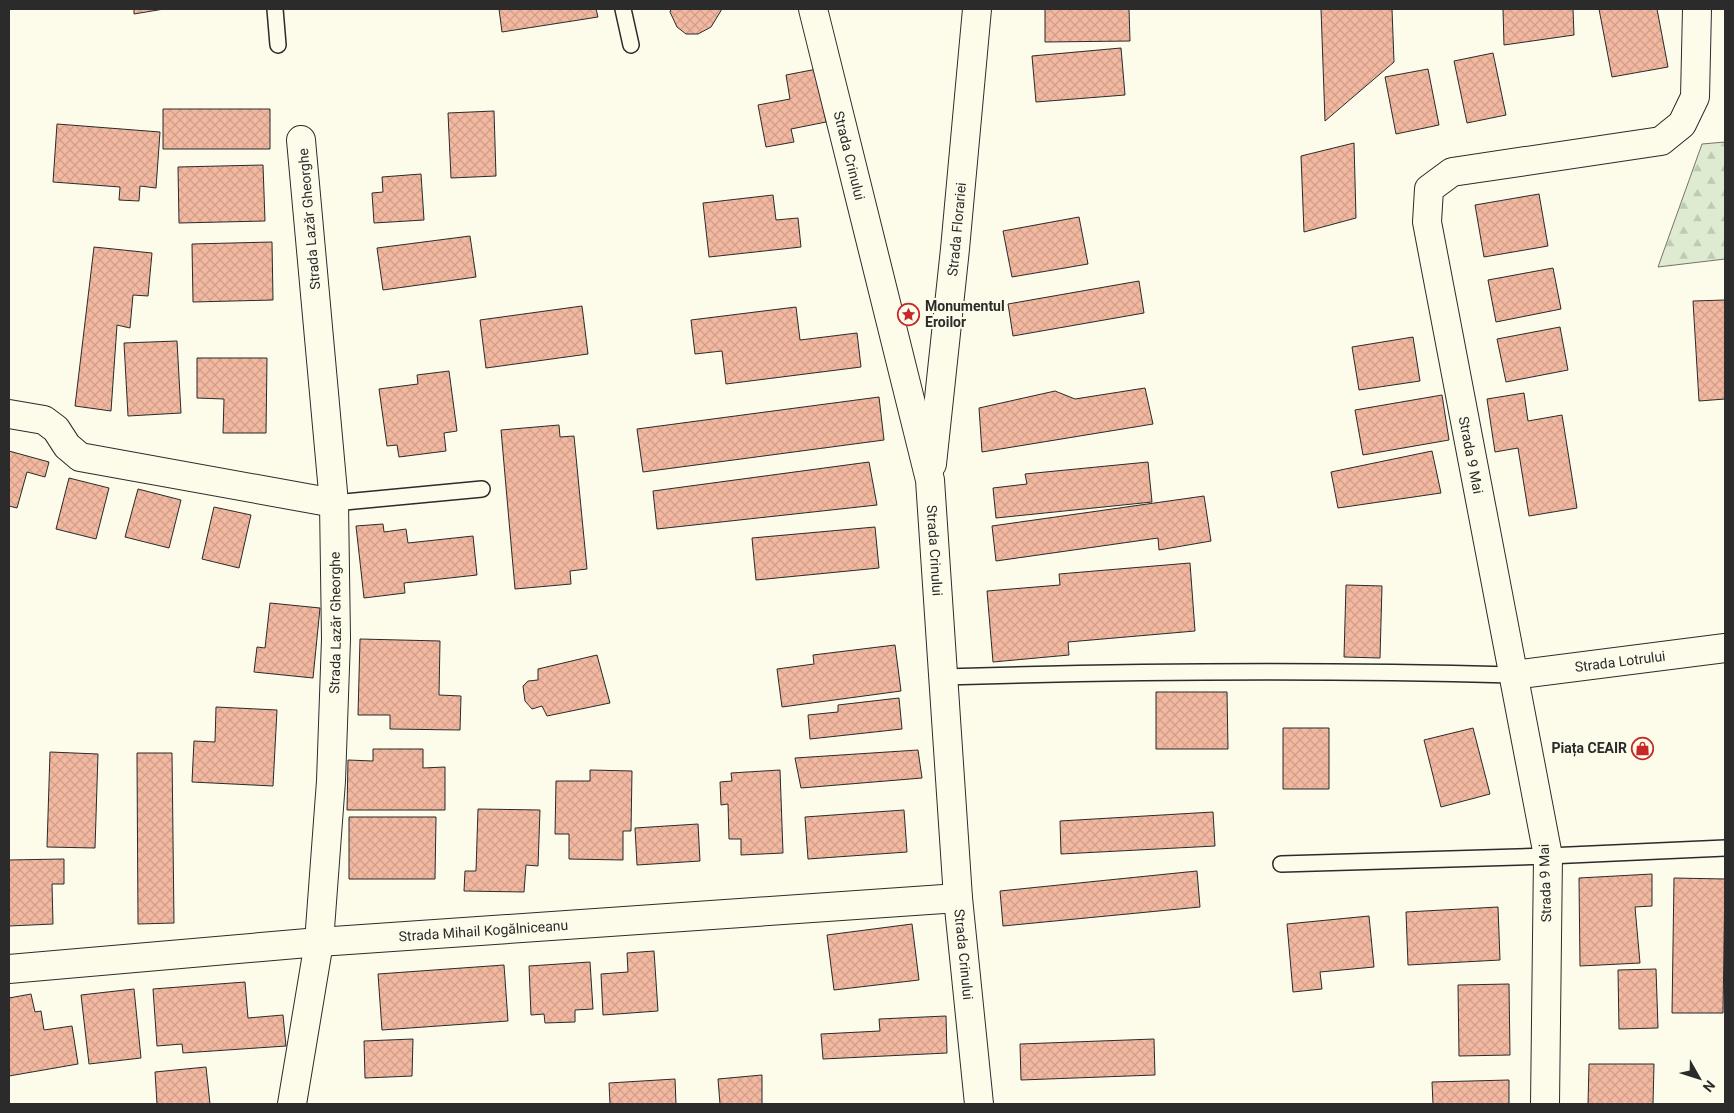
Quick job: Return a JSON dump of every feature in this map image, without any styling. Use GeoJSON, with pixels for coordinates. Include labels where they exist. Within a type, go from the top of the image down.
{"type":"FeatureCollection","features":[{"type":"Feature","properties":{"kind":"street","name":"Strada Crinului"},"geometry":{"type":"LineString","coordinates":[[813,9],[930,480],[958,898],[979,1104]]}},
{"type":"Feature","properties":{"kind":"street","name":"Strada Florariei"},"geometry":{"type":"LineString","coordinates":[[930,480],[955,249],[977,9]]}},
{"type":"Feature","properties":{"kind":"street","name":"Strada 9 Mai"},"geometry":{"type":"LineString","coordinates":[[1545,1104],[1548,856],[1427,222],[1429,189],[1452,172],[1661,141],[1682,124],[1695,97],[1697,9]]}},
{"type":"Feature","properties":{"kind":"street","name":"Strada Lazăr Gheorghe"},"geometry":{"type":"LineString","coordinates":[[292,1104],[319,942],[331,782],[336,639],[334,504],[302,140]]}},
{"type":"Feature","properties":{"kind":"street"},"geometry":{"type":"LineString","coordinates":[[9,414],[44,420],[56,429],[67,446],[80,457],[334,504]]}},
{"type":"Feature","properties":{"kind":"street","name":"Strada Lotrului"},"geometry":{"type":"LineString","coordinates":[[1513,674],[1725,648]]}},
{"type":"Feature","properties":{"kind":"street","name":"Strada Mihail Kogălniceanu"},"geometry":{"type":"LineString","coordinates":[[9,970],[319,942],[958,898]]}},
{"type":"Feature","properties":{"kind":"lane"},"geometry":{"type":"LineString","coordinates":[[275,9],[278,45]]}},
{"type":"Feature","properties":{"kind":"lane"},"geometry":{"type":"LineString","coordinates":[[624,9],[631,45]]}},
{"type":"Feature","properties":{"kind":"lane"},"geometry":{"type":"LineString","coordinates":[[334,504],[482,489]]}},
{"type":"Feature","properties":{"kind":"lane"},"geometry":{"type":"LineString","coordinates":[[943,677],[1140,671],[1367,671],[1513,674]]}},
{"type":"Feature","properties":{"kind":"lane"},"geometry":{"type":"LineString","coordinates":[[1281,864],[1548,856],[1725,848]]}},
{"type":"Feature","properties":{"kind":"green space"},"geometry":{"type":"Polygon","coordinates":[[[1725,142],[1725,259],[1658,267],[1702,144],[1725,142]]]}},
{"type":"Feature","properties":{"kind":"building"},"geometry":{"type":"Polygon","coordinates":[[[134,9],[164,9],[134,14],[134,9]]]}},
{"type":"Feature","properties":{"kind":"building"},"geometry":{"type":"Polygon","coordinates":[[[499,9],[596,9],[598,17],[502,32],[499,9]]]}},
{"type":"Feature","properties":{"kind":"building"},"geometry":{"type":"Polygon","coordinates":[[[671,9],[722,9],[711,27],[698,34],[686,34],[677,27],[670,12],[671,9]]]}},
{"type":"Feature","properties":{"kind":"building"},"geometry":{"type":"Polygon","coordinates":[[[1045,9],[1129,9],[1130,41],[1045,42],[1045,9]]]}},
{"type":"Feature","properties":{"kind":"building"},"geometry":{"type":"Polygon","coordinates":[[[1321,9],[1392,9],[1394,62],[1325,121],[1321,9]]]}},
{"type":"Feature","properties":{"kind":"building"},"geometry":{"type":"Polygon","coordinates":[[[1503,9],[1573,9],[1574,35],[1504,45],[1503,9]]]}},
{"type":"Feature","properties":{"kind":"building"},"geometry":{"type":"Polygon","coordinates":[[[1599,9],[1657,9],[1668,67],[1612,77],[1599,9]]]}},
{"type":"Feature","properties":{"kind":"building"},"geometry":{"type":"Polygon","coordinates":[[[1121,48],[1125,95],[1036,102],[1032,56],[1121,48]]]}},
{"type":"Feature","properties":{"kind":"building"},"geometry":{"type":"Polygon","coordinates":[[[1493,53],[1506,115],[1467,123],[1454,61],[1493,53]]]}},
{"type":"Feature","properties":{"kind":"building"},"geometry":{"type":"Polygon","coordinates":[[[817,69],[826,122],[791,129],[794,142],[766,147],[758,105],[790,99],[786,75],[817,69]]]}},
{"type":"Feature","properties":{"kind":"building"},"geometry":{"type":"Polygon","coordinates":[[[1428,69],[1439,125],[1396,134],[1385,77],[1428,69]]]}},
{"type":"Feature","properties":{"kind":"building"},"geometry":{"type":"Polygon","coordinates":[[[163,109],[270,109],[270,149],[163,149],[163,109]]]}},
{"type":"Feature","properties":{"kind":"building"},"geometry":{"type":"Polygon","coordinates":[[[494,111],[496,176],[451,178],[448,113],[494,111]]]}},
{"type":"Feature","properties":{"kind":"building"},"geometry":{"type":"Polygon","coordinates":[[[57,124],[160,132],[156,188],[140,186],[139,201],[119,200],[120,187],[53,182],[57,124]]]}},
{"type":"Feature","properties":{"kind":"building"},"geometry":{"type":"Polygon","coordinates":[[[1354,143],[1356,218],[1304,232],[1301,156],[1354,143]]]}},
{"type":"Feature","properties":{"kind":"building"},"geometry":{"type":"Polygon","coordinates":[[[263,165],[265,221],[179,223],[178,167],[263,165]]]}},
{"type":"Feature","properties":{"kind":"building"},"geometry":{"type":"Polygon","coordinates":[[[421,174],[424,220],[374,223],[372,193],[383,192],[382,177],[421,174]]]}},
{"type":"Feature","properties":{"kind":"building"},"geometry":{"type":"Polygon","coordinates":[[[1539,194],[1548,246],[1484,257],[1475,205],[1539,194]]]}},
{"type":"Feature","properties":{"kind":"building"},"geometry":{"type":"Polygon","coordinates":[[[773,195],[776,220],[798,218],[801,247],[709,257],[703,203],[773,195]]]}},
{"type":"Feature","properties":{"kind":"building"},"geometry":{"type":"Polygon","coordinates":[[[1079,217],[1088,264],[1012,277],[1003,231],[1079,217]]]}},
{"type":"Feature","properties":{"kind":"building"},"geometry":{"type":"Polygon","coordinates":[[[470,236],[476,277],[383,290],[377,248],[470,236]]]}},
{"type":"Feature","properties":{"kind":"building"},"geometry":{"type":"Polygon","coordinates":[[[272,242],[273,300],[193,302],[192,244],[272,242]]]}},
{"type":"Feature","properties":{"kind":"building"},"geometry":{"type":"Polygon","coordinates":[[[94,247],[152,253],[148,296],[133,295],[130,328],[117,325],[111,411],[75,406],[94,247]]]}},
{"type":"Feature","properties":{"kind":"building"},"geometry":{"type":"Polygon","coordinates":[[[1553,268],[1561,309],[1496,322],[1488,280],[1553,268]]]}},
{"type":"Feature","properties":{"kind":"building"},"geometry":{"type":"Polygon","coordinates":[[[1139,281],[1144,313],[1013,336],[1008,304],[1139,281]]]}},
{"type":"Feature","properties":{"kind":"building"},"geometry":{"type":"Polygon","coordinates":[[[1725,300],[1725,399],[1699,401],[1693,301],[1725,300]]]}},
{"type":"Feature","properties":{"kind":"building"},"geometry":{"type":"Polygon","coordinates":[[[582,306],[588,354],[486,368],[480,320],[582,306]]]}},
{"type":"Feature","properties":{"kind":"building"},"geometry":{"type":"Polygon","coordinates":[[[796,307],[800,340],[857,333],[861,367],[726,384],[722,351],[695,354],[691,320],[796,307]]]}},
{"type":"Feature","properties":{"kind":"building"},"geometry":{"type":"Polygon","coordinates":[[[1560,327],[1568,370],[1506,382],[1497,339],[1560,327]]]}},
{"type":"Feature","properties":{"kind":"building"},"geometry":{"type":"Polygon","coordinates":[[[1413,337],[1420,381],[1359,390],[1352,347],[1413,337]]]}},
{"type":"Feature","properties":{"kind":"building"},"geometry":{"type":"Polygon","coordinates":[[[177,341],[181,413],[128,416],[124,343],[177,341]]]}},
{"type":"Feature","properties":{"kind":"building"},"geometry":{"type":"Polygon","coordinates":[[[197,358],[267,358],[266,433],[223,433],[224,399],[197,398],[197,358]]]}},
{"type":"Feature","properties":{"kind":"building"},"geometry":{"type":"Polygon","coordinates":[[[449,371],[457,431],[444,433],[446,451],[399,457],[397,445],[387,446],[379,389],[418,384],[417,375],[449,371]]]}},
{"type":"Feature","properties":{"kind":"building"},"geometry":{"type":"Polygon","coordinates":[[[1145,388],[1153,424],[982,452],[979,408],[1055,391],[1075,399],[1145,388]]]}},
{"type":"Feature","properties":{"kind":"building"},"geometry":{"type":"Polygon","coordinates":[[[1524,393],[1528,421],[1562,415],[1577,508],[1529,516],[1518,448],[1495,452],[1487,399],[1524,393]]]}},
{"type":"Feature","properties":{"kind":"building"},"geometry":{"type":"Polygon","coordinates":[[[1442,395],[1449,440],[1363,455],[1355,410],[1442,395]]]}},
{"type":"Feature","properties":{"kind":"building"},"geometry":{"type":"Polygon","coordinates":[[[879,397],[884,440],[643,472],[637,429],[879,397]]]}},
{"type":"Feature","properties":{"kind":"building"},"geometry":{"type":"Polygon","coordinates":[[[559,425],[560,437],[574,436],[587,569],[570,571],[571,584],[515,589],[501,430],[559,425]]]}},
{"type":"Feature","properties":{"kind":"building"},"geometry":{"type":"Polygon","coordinates":[[[9,451],[49,462],[45,477],[27,472],[17,508],[9,506],[9,451]]]}},
{"type":"Feature","properties":{"kind":"building"},"geometry":{"type":"Polygon","coordinates":[[[1432,451],[1441,493],[1338,508],[1331,472],[1432,451]]]}},
{"type":"Feature","properties":{"kind":"building"},"geometry":{"type":"Polygon","coordinates":[[[869,462],[877,505],[657,529],[653,491],[869,462]]]}},
{"type":"Feature","properties":{"kind":"building"},"geometry":{"type":"Polygon","coordinates":[[[1148,462],[1152,502],[996,518],[993,488],[1027,484],[1025,474],[1148,462]]]}},
{"type":"Feature","properties":{"kind":"building"},"geometry":{"type":"Polygon","coordinates":[[[69,478],[109,488],[96,539],[56,529],[69,478]]]}},
{"type":"Feature","properties":{"kind":"building"},"geometry":{"type":"Polygon","coordinates":[[[138,489],[181,500],[169,548],[125,537],[138,489]]]}},
{"type":"Feature","properties":{"kind":"building"},"geometry":{"type":"Polygon","coordinates":[[[1204,496],[1211,541],[1159,550],[1158,538],[996,561],[992,526],[1204,496]]]}},
{"type":"Feature","properties":{"kind":"building"},"geometry":{"type":"Polygon","coordinates":[[[214,507],[251,515],[239,568],[202,559],[214,507]]]}},
{"type":"Feature","properties":{"kind":"building"},"geometry":{"type":"Polygon","coordinates":[[[383,524],[384,532],[406,529],[408,543],[473,536],[477,575],[404,583],[405,593],[364,598],[356,526],[383,524]]]}},
{"type":"Feature","properties":{"kind":"building"},"geometry":{"type":"Polygon","coordinates":[[[875,527],[879,568],[756,580],[752,538],[875,527]]]}},
{"type":"Feature","properties":{"kind":"building"},"geometry":{"type":"Polygon","coordinates":[[[1190,563],[1195,631],[1068,642],[1069,655],[993,662],[987,591],[1060,585],[1059,574],[1190,563]]]}},
{"type":"Feature","properties":{"kind":"building"},"geometry":{"type":"Polygon","coordinates":[[[1346,585],[1382,586],[1380,658],[1344,657],[1346,585]]]}},
{"type":"Feature","properties":{"kind":"building"},"geometry":{"type":"Polygon","coordinates":[[[270,603],[320,608],[313,678],[254,672],[257,647],[265,648],[270,603]]]}},
{"type":"Feature","properties":{"kind":"building"},"geometry":{"type":"Polygon","coordinates":[[[360,639],[440,641],[439,695],[461,696],[460,730],[390,729],[390,715],[358,715],[360,639]]]}},
{"type":"Feature","properties":{"kind":"building"},"geometry":{"type":"Polygon","coordinates":[[[895,645],[901,691],[782,707],[777,669],[814,664],[813,655],[895,645]]]}},
{"type":"Feature","properties":{"kind":"building"},"geometry":{"type":"Polygon","coordinates":[[[597,655],[610,703],[547,716],[542,706],[532,709],[525,701],[523,686],[528,681],[538,680],[538,669],[597,655]]]}},
{"type":"Feature","properties":{"kind":"building"},"geometry":{"type":"Polygon","coordinates":[[[1156,692],[1227,692],[1228,749],[1156,749],[1156,692]]]}},
{"type":"Feature","properties":{"kind":"building"},"geometry":{"type":"Polygon","coordinates":[[[899,698],[902,729],[810,739],[808,715],[838,712],[838,705],[899,698]]]}},
{"type":"Feature","properties":{"kind":"building"},"geometry":{"type":"Polygon","coordinates":[[[216,707],[277,710],[273,786],[192,782],[194,741],[215,742],[216,707]]]}},
{"type":"Feature","properties":{"kind":"building"},"geometry":{"type":"Polygon","coordinates":[[[1283,728],[1329,728],[1329,789],[1283,789],[1283,728]]]}},
{"type":"Feature","properties":{"kind":"building"},"geometry":{"type":"Polygon","coordinates":[[[1473,728],[1490,794],[1441,807],[1424,740],[1473,728]]]}},
{"type":"Feature","properties":{"kind":"building"},"geometry":{"type":"Polygon","coordinates":[[[373,749],[423,749],[423,768],[445,767],[445,810],[347,810],[348,760],[373,761],[373,749]]]}},
{"type":"Feature","properties":{"kind":"building"},"geometry":{"type":"Polygon","coordinates":[[[918,750],[922,778],[801,788],[795,758],[918,750]]]}},
{"type":"Feature","properties":{"kind":"building"},"geometry":{"type":"Polygon","coordinates":[[[50,752],[98,754],[95,848],[47,847],[50,752]]]}},
{"type":"Feature","properties":{"kind":"building"},"geometry":{"type":"Polygon","coordinates":[[[137,753],[172,753],[174,923],[138,924],[137,753]]]}},
{"type":"Feature","properties":{"kind":"building"},"geometry":{"type":"Polygon","coordinates":[[[590,770],[632,771],[631,831],[623,831],[623,860],[569,859],[569,834],[555,834],[556,781],[590,781],[590,770]]]}},
{"type":"Feature","properties":{"kind":"building"},"geometry":{"type":"Polygon","coordinates":[[[780,770],[783,853],[741,855],[741,839],[729,839],[728,804],[721,805],[720,782],[732,781],[731,773],[780,770]]]}},
{"type":"Feature","properties":{"kind":"building"},"geometry":{"type":"Polygon","coordinates":[[[478,809],[540,810],[538,866],[526,865],[524,892],[464,891],[465,871],[476,871],[478,809]]]}},
{"type":"Feature","properties":{"kind":"building"},"geometry":{"type":"Polygon","coordinates":[[[904,810],[907,852],[808,859],[805,817],[904,810]]]}},
{"type":"Feature","properties":{"kind":"building"},"geometry":{"type":"Polygon","coordinates":[[[1213,812],[1215,846],[1061,854],[1060,821],[1213,812]]]}},
{"type":"Feature","properties":{"kind":"building"},"geometry":{"type":"Polygon","coordinates":[[[349,817],[436,817],[435,879],[349,879],[349,817]]]}},
{"type":"Feature","properties":{"kind":"building"},"geometry":{"type":"Polygon","coordinates":[[[698,824],[700,861],[637,865],[635,828],[698,824]]]}},
{"type":"Feature","properties":{"kind":"building"},"geometry":{"type":"Polygon","coordinates":[[[64,859],[64,884],[52,884],[53,924],[9,926],[9,860],[64,859]]]}},
{"type":"Feature","properties":{"kind":"building"},"geometry":{"type":"Polygon","coordinates":[[[1197,871],[1200,907],[1003,926],[1000,891],[1197,871]]]}},
{"type":"Feature","properties":{"kind":"building"},"geometry":{"type":"Polygon","coordinates":[[[1652,874],[1652,906],[1635,907],[1640,963],[1580,966],[1579,878],[1652,874]]]}},
{"type":"Feature","properties":{"kind":"building"},"geometry":{"type":"Polygon","coordinates":[[[1674,878],[1725,879],[1723,1013],[1672,1013],[1674,878]]]}},
{"type":"Feature","properties":{"kind":"building"},"geometry":{"type":"Polygon","coordinates":[[[1498,907],[1500,960],[1408,965],[1406,912],[1498,907]]]}},
{"type":"Feature","properties":{"kind":"building"},"geometry":{"type":"Polygon","coordinates":[[[1369,916],[1374,967],[1320,972],[1322,989],[1293,992],[1287,924],[1369,916]]]}},
{"type":"Feature","properties":{"kind":"building"},"geometry":{"type":"Polygon","coordinates":[[[912,924],[919,980],[834,990],[827,935],[912,924]]]}},
{"type":"Feature","properties":{"kind":"building"},"geometry":{"type":"Polygon","coordinates":[[[654,951],[658,1011],[603,1015],[601,974],[628,972],[627,953],[654,951]]]}},
{"type":"Feature","properties":{"kind":"building"},"geometry":{"type":"Polygon","coordinates":[[[590,962],[593,1009],[575,1010],[575,1022],[545,1023],[544,1014],[531,1015],[529,966],[590,962]]]}},
{"type":"Feature","properties":{"kind":"building"},"geometry":{"type":"Polygon","coordinates":[[[504,965],[508,1021],[382,1030],[378,974],[504,965]]]}},
{"type":"Feature","properties":{"kind":"building"},"geometry":{"type":"Polygon","coordinates":[[[1656,969],[1658,1028],[1619,1029],[1618,970],[1656,969]]]}},
{"type":"Feature","properties":{"kind":"building"},"geometry":{"type":"Polygon","coordinates":[[[245,982],[248,1018],[283,1015],[286,1046],[183,1053],[182,1044],[157,1046],[153,989],[245,982]]]}},
{"type":"Feature","properties":{"kind":"building"},"geometry":{"type":"Polygon","coordinates":[[[1509,984],[1510,1055],[1459,1056],[1458,985],[1509,984]]]}},
{"type":"Feature","properties":{"kind":"building"},"geometry":{"type":"Polygon","coordinates":[[[134,989],[141,1058],[89,1064],[81,995],[134,989]]]}},
{"type":"Feature","properties":{"kind":"building"},"geometry":{"type":"Polygon","coordinates":[[[31,994],[35,1012],[41,1011],[44,1030],[72,1026],[78,1064],[9,1076],[9,998],[31,994]]]}},
{"type":"Feature","properties":{"kind":"building"},"geometry":{"type":"Polygon","coordinates":[[[946,1016],[947,1053],[823,1059],[821,1034],[880,1031],[879,1019],[946,1016]]]}},
{"type":"Feature","properties":{"kind":"building"},"geometry":{"type":"Polygon","coordinates":[[[413,1039],[412,1076],[365,1078],[364,1041],[413,1039]]]}},
{"type":"Feature","properties":{"kind":"building"},"geometry":{"type":"Polygon","coordinates":[[[1154,1039],[1155,1075],[1021,1080],[1020,1044],[1154,1039]]]}},
{"type":"Feature","properties":{"kind":"building"},"geometry":{"type":"Polygon","coordinates":[[[1589,1064],[1654,1064],[1653,1104],[1588,1104],[1589,1064]]]}},
{"type":"Feature","properties":{"kind":"building"},"geometry":{"type":"Polygon","coordinates":[[[206,1067],[210,1104],[157,1104],[155,1072],[206,1067]]]}},
{"type":"Feature","properties":{"kind":"building"},"geometry":{"type":"Polygon","coordinates":[[[762,1075],[762,1104],[720,1104],[718,1079],[762,1075]]]}},
{"type":"Feature","properties":{"kind":"building"},"geometry":{"type":"Polygon","coordinates":[[[675,1079],[676,1104],[610,1104],[609,1083],[675,1079]]]}},
{"type":"Feature","properties":{"kind":"building"},"geometry":{"type":"Polygon","coordinates":[[[1509,1080],[1509,1104],[1433,1104],[1432,1082],[1509,1080]]]}},
{"type":"Feature","properties":{"kind":"place","name":"Monumentul Eroilor"},"geometry":{"type":"Point","coordinates":[909,314]}},
{"type":"Feature","properties":{"kind":"place","name":"Piața CEAIR"},"geometry":{"type":"Point","coordinates":[1643,748]}}]}
